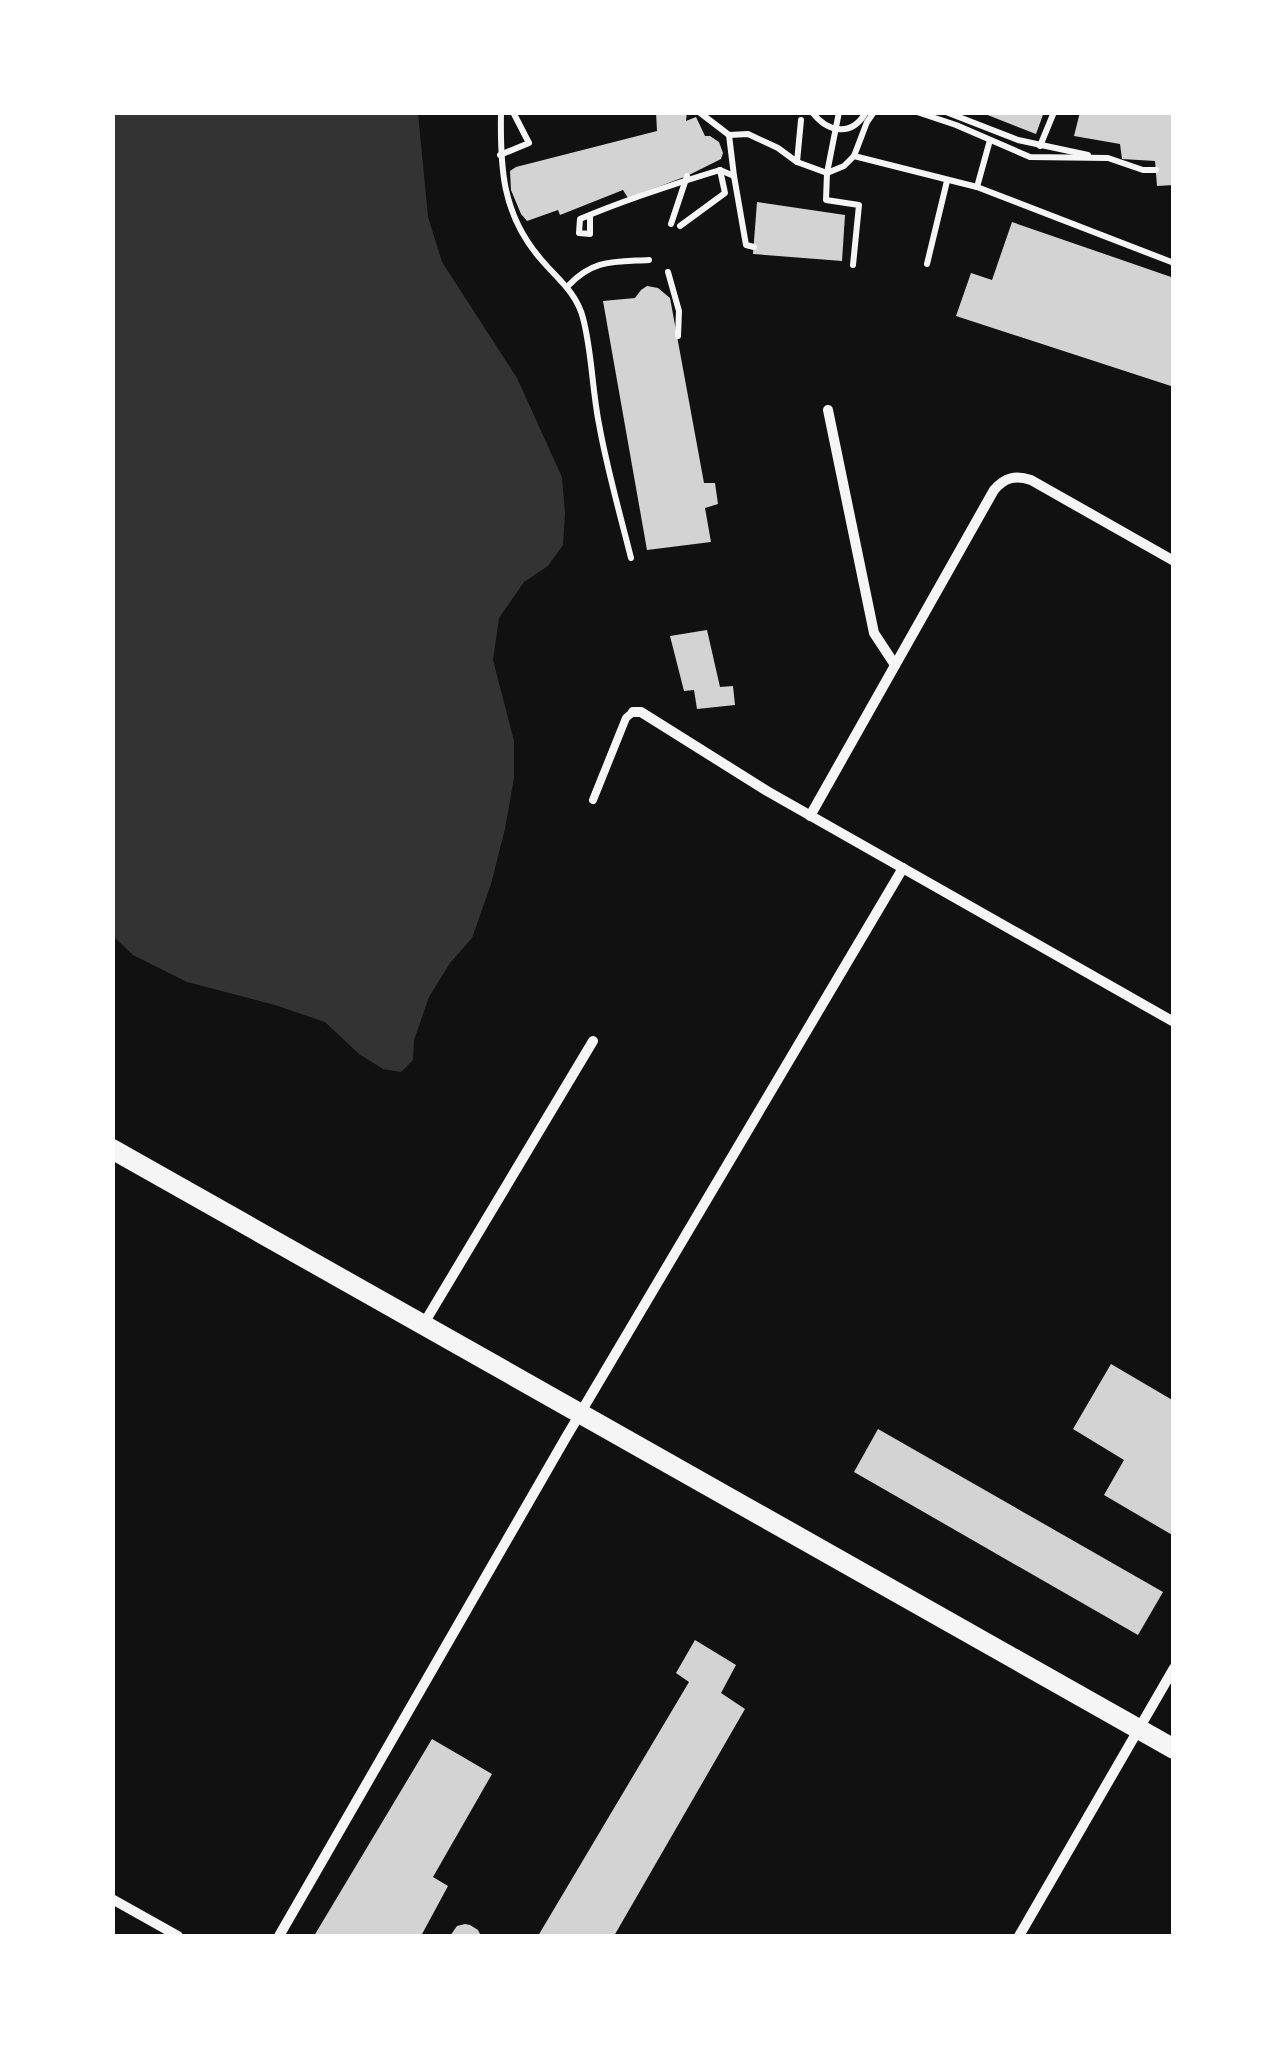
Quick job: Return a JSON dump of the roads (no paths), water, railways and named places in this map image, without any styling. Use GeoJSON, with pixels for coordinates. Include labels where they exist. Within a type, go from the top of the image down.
{"type":"FeatureCollection","features":[{"type":"Feature","properties":{"kind":"main road"},"geometry":{"type":"LineString","coordinates":[[112,1149],[1174,1750]]}},
{"type":"Feature","properties":{"kind":"street"},"geometry":{"type":"LineString","coordinates":[[828,410],[874,633],[895,665]]}},
{"type":"Feature","properties":{"kind":"street"},"geometry":{"type":"LineString","coordinates":[[810,816],[994,490],[1008,478],[1020,476],[1031,480],[1174,561]]}},
{"type":"Feature","properties":{"kind":"street"},"geometry":{"type":"LineString","coordinates":[[632,712],[641,712],[766,791],[1174,1022]]}},
{"type":"Feature","properties":{"kind":"street"},"geometry":{"type":"LineString","coordinates":[[278,1936],[902,868]]}},
{"type":"Feature","properties":{"kind":"street"},"geometry":{"type":"LineString","coordinates":[[423,1325],[593,1041]]}},
{"type":"Feature","properties":{"kind":"street"},"geometry":{"type":"LineString","coordinates":[[1019,1936],[1174,1668]]}},
{"type":"Feature","properties":{"kind":"street"},"geometry":{"type":"LineString","coordinates":[[112,1899],[178,1936]]}},
{"type":"Feature","properties":{"kind":"lane"},"geometry":{"type":"LineString","coordinates":[[593,800],[626,718],[632,712]]}}]}
